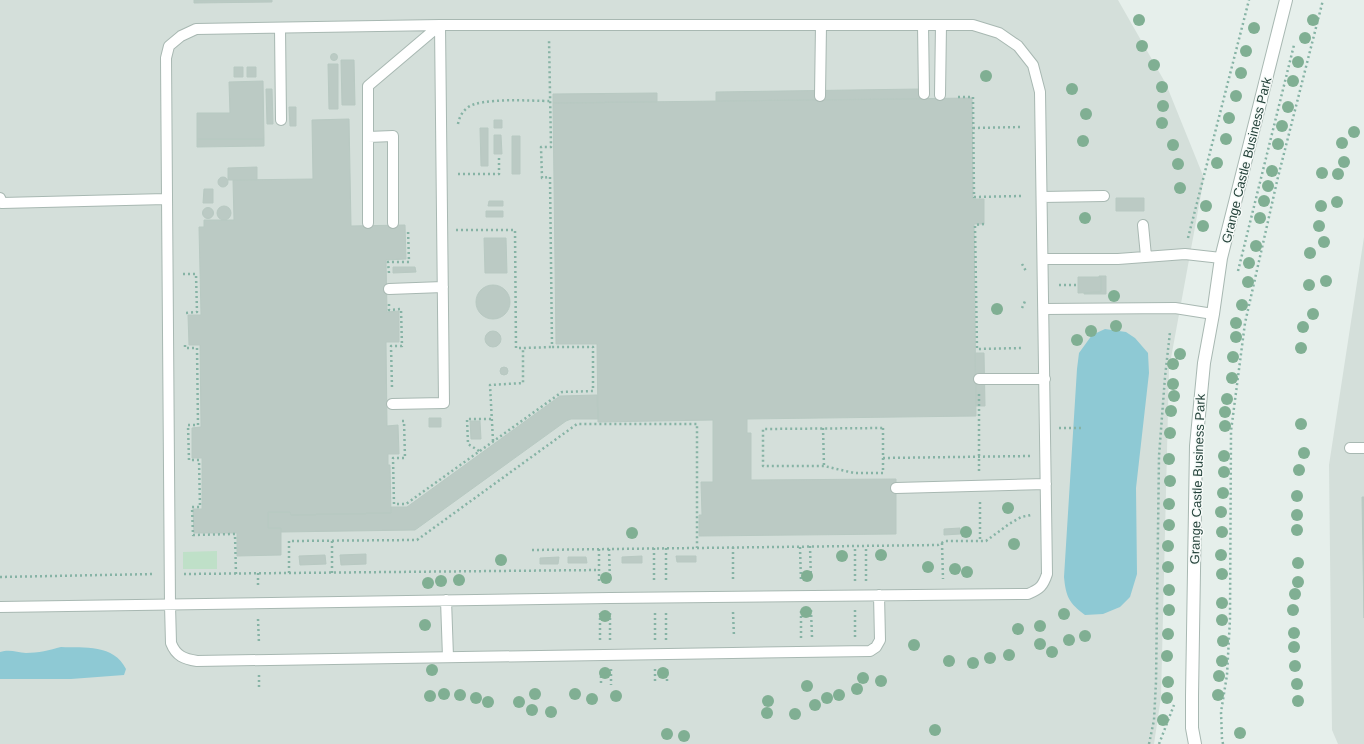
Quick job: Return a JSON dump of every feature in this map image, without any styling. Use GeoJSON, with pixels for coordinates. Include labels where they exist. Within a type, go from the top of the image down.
{"type":"FeatureCollection","features":[{"type":"Feature","properties":{"kind":"street","name":"Grange Castle Business Park"},"geometry":{"type":"LineString","coordinates":[[1195,744],[1192,728],[1196,446],[1204,363],[1222,258],[1286,0]]}},
{"type":"Feature","properties":{"kind":"street","name":"Grange Castle Business Park"},"geometry":{"type":"LineString","coordinates":[[1187,744],[1192,728]]}},
{"type":"Feature","properties":{"kind":"lane"},"geometry":{"type":"LineString","coordinates":[[368,223],[368,86],[440,25]]}},
{"type":"Feature","properties":{"kind":"lane"},"geometry":{"type":"LineString","coordinates":[[392,404],[444,403],[440,25]]}},
{"type":"Feature","properties":{"kind":"lane"},"geometry":{"type":"LineString","coordinates":[[0,607],[170,605],[655,597],[943,594],[1028,594],[1037,590],[1044,584],[1048,574],[1040,92],[1033,65],[1018,46],[999,33],[972,25],[440,25],[196,29],[180,36],[169,46],[166,58],[170,605],[171,643],[173,648],[181,657],[197,661],[870,651],[876,647],[880,640],[879,595]]}},
{"type":"Feature","properties":{"kind":"lane"},"geometry":{"type":"LineString","coordinates":[[820,96],[821,25]]}},
{"type":"Feature","properties":{"kind":"lane"},"geometry":{"type":"LineString","coordinates":[[923,25],[924,94]]}},
{"type":"Feature","properties":{"kind":"lane"},"geometry":{"type":"LineString","coordinates":[[940,95],[941,25]]}},
{"type":"Feature","properties":{"kind":"lane"},"geometry":{"type":"LineString","coordinates":[[280,28],[281,120]]}},
{"type":"Feature","properties":{"kind":"lane"},"geometry":{"type":"LineString","coordinates":[[368,137],[393,136],[393,223]]}},
{"type":"Feature","properties":{"kind":"lane"},"geometry":{"type":"LineString","coordinates":[[1042,197],[1104,196]]}},
{"type":"Feature","properties":{"kind":"lane"},"geometry":{"type":"LineString","coordinates":[[0,198],[2,202],[166,199]]}},
{"type":"Feature","properties":{"kind":"lane"},"geometry":{"type":"LineString","coordinates":[[1143,225],[1146,256]]}},
{"type":"Feature","properties":{"kind":"lane"},"geometry":{"type":"LineString","coordinates":[[1043,258],[1118,259],[1185,254],[1222,258]]}},
{"type":"Feature","properties":{"kind":"lane"},"geometry":{"type":"LineString","coordinates":[[389,289],[442,287]]}},
{"type":"Feature","properties":{"kind":"lane"},"geometry":{"type":"LineString","coordinates":[[1044,309],[1175,308],[1213,314]]}},
{"type":"Feature","properties":{"kind":"lane"},"geometry":{"type":"LineString","coordinates":[[979,379],[1045,379]]}},
{"type":"Feature","properties":{"kind":"lane"},"geometry":{"type":"LineString","coordinates":[[1350,448],[1364,448]]}},
{"type":"Feature","properties":{"kind":"lane"},"geometry":{"type":"LineString","coordinates":[[896,488],[1046,484]]}},
{"type":"Feature","properties":{"kind":"lane"},"geometry":{"type":"LineString","coordinates":[[446,600],[448,657]]}},
{"type":"Feature","properties":{"kind":"path"},"geometry":{"type":"LineString","coordinates":[[1188,238],[1249,0]]}},
{"type":"Feature","properties":{"kind":"path"},"geometry":{"type":"LineString","coordinates":[[1223,744],[1221,712],[1227,674],[1230,619],[1231,431],[1245,323],[1278,177],[1323,0]]}},
{"type":"Feature","properties":{"kind":"path"},"geometry":{"type":"LineString","coordinates":[[549,25],[551,147],[541,147],[542,178],[550,177],[552,347]]}},
{"type":"Feature","properties":{"kind":"path"},"geometry":{"type":"LineString","coordinates":[[1237,274],[1296,38]]}},
{"type":"Feature","properties":{"kind":"path"},"geometry":{"type":"LineString","coordinates":[[958,97],[973,97],[974,197],[1021,196]]}},
{"type":"Feature","properties":{"kind":"path"},"geometry":{"type":"LineString","coordinates":[[458,127],[459,119],[467,108],[480,102],[550,101]]}},
{"type":"Feature","properties":{"kind":"path"},"geometry":{"type":"LineString","coordinates":[[973,128],[1021,127]]}},
{"type":"Feature","properties":{"kind":"path"},"geometry":{"type":"LineString","coordinates":[[458,174],[499,174],[499,156]]}},
{"type":"Feature","properties":{"kind":"path"},"geometry":{"type":"LineString","coordinates":[[442,190],[458,190],[458,166]]}},
{"type":"Feature","properties":{"kind":"path"},"geometry":{"type":"LineString","coordinates":[[984,224],[975,225],[977,349],[1023,348]]}},
{"type":"Feature","properties":{"kind":"path"},"geometry":{"type":"LineString","coordinates":[[408,225],[409,262],[388,262],[389,310],[401,309],[402,346],[391,346],[392,421],[404,421],[405,458],[393,458],[394,504],[406,504],[562,392],[593,391],[593,347],[516,348],[515,230],[442,230]]}},
{"type":"Feature","properties":{"kind":"path"},"geometry":{"type":"LineString","coordinates":[[167,275],[196,274],[197,312],[185,313],[185,320]]}},
{"type":"Feature","properties":{"kind":"path"},"geometry":{"type":"LineString","coordinates":[[1149,744],[1154,720],[1156,682],[1159,456],[1170,332]]}},
{"type":"Feature","properties":{"kind":"path"},"geometry":{"type":"LineString","coordinates":[[185,341],[185,348],[197,348],[198,425],[188,425],[189,460],[199,460],[200,507],[192,507],[193,535],[235,534],[236,574]]}},
{"type":"Feature","properties":{"kind":"path"},"geometry":{"type":"LineString","coordinates":[[493,441],[490,385],[523,383],[523,348]]}},
{"type":"Feature","properties":{"kind":"path"},"geometry":{"type":"LineString","coordinates":[[979,379],[980,541]]}},
{"type":"Feature","properties":{"kind":"path"},"geometry":{"type":"LineString","coordinates":[[479,451],[468,444],[466,420],[492,419]]}},
{"type":"Feature","properties":{"kind":"path"},"geometry":{"type":"LineString","coordinates":[[289,573],[289,541],[417,540],[576,424],[697,424],[697,548]]}},
{"type":"Feature","properties":{"kind":"path"},"geometry":{"type":"LineString","coordinates":[[824,428],[824,466]]}},
{"type":"Feature","properties":{"kind":"path"},"geometry":{"type":"LineString","coordinates":[[883,428],[883,458],[883,473],[854,473],[824,466],[763,466],[763,429],[883,428]]}},
{"type":"Feature","properties":{"kind":"path"},"geometry":{"type":"LineString","coordinates":[[1060,428],[1081,428]]}},
{"type":"Feature","properties":{"kind":"path"},"geometry":{"type":"LineString","coordinates":[[883,458],[1046,455]]}},
{"type":"Feature","properties":{"kind":"path"},"geometry":{"type":"LineString","coordinates":[[532,550],[938,545],[945,541],[986,541],[1021,517],[1031,514],[1047,515]]}},
{"type":"Feature","properties":{"kind":"path"},"geometry":{"type":"LineString","coordinates":[[332,541],[332,573]]}},
{"type":"Feature","properties":{"kind":"path"},"geometry":{"type":"LineString","coordinates":[[942,543],[943,594]]}},
{"type":"Feature","properties":{"kind":"path"},"geometry":{"type":"LineString","coordinates":[[654,548],[655,684]]}},
{"type":"Feature","properties":{"kind":"path"},"geometry":{"type":"LineString","coordinates":[[666,548],[667,684]]}},
{"type":"Feature","properties":{"kind":"path"},"geometry":{"type":"LineString","coordinates":[[599,549],[599,570],[605,598],[606,655],[601,685]]}},
{"type":"Feature","properties":{"kind":"path"},"geometry":{"type":"LineString","coordinates":[[609,549],[605,598],[606,655],[611,685]]}},
{"type":"Feature","properties":{"kind":"path"},"geometry":{"type":"LineString","coordinates":[[0,577],[599,570]]}},
{"type":"Feature","properties":{"kind":"path"},"geometry":{"type":"LineString","coordinates":[[258,573],[259,689]]}},
{"type":"Feature","properties":{"kind":"shaded area"},"geometry":{"type":"Polygon","coordinates":[[[0,0],[1118,0],[1166,84],[1204,178],[1169,369],[1161,697],[1154,744],[0,744],[0,0]]]}},
{"type":"Feature","properties":{"kind":"shaded area"},"geometry":{"type":"Polygon","coordinates":[[[1364,237],[1364,744],[1338,744],[1332,730],[1329,465],[1364,237]]]}},
{"type":"Feature","properties":{"kind":"green space"},"geometry":{"type":"Polygon","coordinates":[[[217,551],[217,569],[183,569],[183,552],[217,551]]]}},
{"type":"Feature","properties":{"kind":"water"},"geometry":{"type":"Polygon","coordinates":[[[1105,329],[1126,332],[1135,338],[1148,353],[1149,373],[1136,488],[1137,574],[1130,597],[1120,607],[1103,614],[1085,615],[1075,607],[1069,599],[1064,577],[1077,369],[1079,353],[1092,335],[1105,329]]]}},
{"type":"Feature","properties":{"kind":"water"},"geometry":{"type":"Polygon","coordinates":[[[61,647],[89,648],[106,651],[121,661],[126,669],[124,675],[71,679],[0,679],[0,652],[10,651],[30,653],[61,647]]]}},
{"type":"Feature","properties":{"kind":"building"},"geometry":{"type":"Polygon","coordinates":[[[194,0],[272,0],[272,2],[194,3],[194,0]]]}},
{"type":"Feature","properties":{"kind":"building"},"geometry":{"type":"Polygon","coordinates":[[[334,53],[337,54],[337,60],[334,61],[331,60],[330,57],[331,54],[334,53]]]}},
{"type":"Feature","properties":{"kind":"building"},"geometry":{"type":"Polygon","coordinates":[[[341,60],[354,60],[355,105],[342,105],[341,60]]]}},
{"type":"Feature","properties":{"kind":"building"},"geometry":{"type":"Polygon","coordinates":[[[328,64],[338,64],[338,109],[329,109],[328,64]]]}},
{"type":"Feature","properties":{"kind":"building"},"geometry":{"type":"Polygon","coordinates":[[[234,67],[243,67],[243,77],[234,77],[234,67]]]}},
{"type":"Feature","properties":{"kind":"building"},"geometry":{"type":"Polygon","coordinates":[[[247,67],[256,67],[256,77],[247,77],[247,67]]]}},
{"type":"Feature","properties":{"kind":"building"},"geometry":{"type":"Polygon","coordinates":[[[263,81],[264,139],[197,139],[197,113],[230,113],[229,82],[263,81]]]}},
{"type":"Feature","properties":{"kind":"building"},"geometry":{"type":"Polygon","coordinates":[[[266,89],[272,89],[273,124],[267,124],[266,89]]]}},
{"type":"Feature","properties":{"kind":"building"},"geometry":{"type":"Polygon","coordinates":[[[920,89],[920,99],[716,101],[716,92],[920,89]]]}},
{"type":"Feature","properties":{"kind":"building"},"geometry":{"type":"Polygon","coordinates":[[[657,93],[657,102],[553,103],[553,94],[657,93]]]}},
{"type":"Feature","properties":{"kind":"building"},"geometry":{"type":"Polygon","coordinates":[[[972,98],[973,199],[984,199],[984,224],[974,224],[976,416],[747,419],[747,433],[751,433],[751,480],[896,479],[896,534],[699,536],[699,515],[702,515],[701,482],[713,482],[713,420],[598,422],[597,344],[556,344],[553,103],[972,98]]]}},
{"type":"Feature","properties":{"kind":"building"},"geometry":{"type":"Polygon","coordinates":[[[289,107],[296,107],[296,126],[290,126],[289,107]]]}},
{"type":"Feature","properties":{"kind":"building"},"geometry":{"type":"Polygon","coordinates":[[[349,119],[351,226],[405,225],[406,259],[386,260],[387,312],[399,311],[399,342],[386,342],[387,426],[398,425],[399,454],[388,454],[388,465],[390,465],[391,513],[291,515],[290,512],[268,512],[268,528],[281,528],[281,555],[237,556],[237,533],[194,533],[193,509],[202,509],[202,458],[192,458],[192,428],[201,427],[200,345],[189,345],[188,315],[201,315],[199,227],[204,227],[204,220],[234,220],[233,180],[313,179],[312,120],[349,119]]]}},
{"type":"Feature","properties":{"kind":"building"},"geometry":{"type":"Polygon","coordinates":[[[494,120],[502,120],[502,128],[494,128],[494,120]]]}},
{"type":"Feature","properties":{"kind":"building"},"geometry":{"type":"Polygon","coordinates":[[[480,128],[488,128],[488,166],[481,166],[480,128]]]}},
{"type":"Feature","properties":{"kind":"building"},"geometry":{"type":"Polygon","coordinates":[[[494,135],[501,135],[502,154],[494,154],[494,135]]]}},
{"type":"Feature","properties":{"kind":"building"},"geometry":{"type":"Polygon","coordinates":[[[512,136],[520,136],[520,174],[512,174],[512,136]]]}},
{"type":"Feature","properties":{"kind":"building"},"geometry":{"type":"Polygon","coordinates":[[[197,139],[264,139],[264,146],[197,147],[197,139]]]}},
{"type":"Feature","properties":{"kind":"building"},"geometry":{"type":"Polygon","coordinates":[[[257,167],[257,180],[228,180],[228,168],[257,167]]]}},
{"type":"Feature","properties":{"kind":"building"},"geometry":{"type":"Polygon","coordinates":[[[221,177],[225,177],[227,178],[227,186],[221,187],[218,184],[218,180],[221,177]]]}},
{"type":"Feature","properties":{"kind":"building"},"geometry":{"type":"Polygon","coordinates":[[[204,189],[213,189],[213,203],[203,203],[204,189]]]}},
{"type":"Feature","properties":{"kind":"building"},"geometry":{"type":"Polygon","coordinates":[[[1116,198],[1144,198],[1144,211],[1116,211],[1116,198]]]}},
{"type":"Feature","properties":{"kind":"building"},"geometry":{"type":"Polygon","coordinates":[[[489,201],[503,201],[503,206],[488,206],[489,201]]]}},
{"type":"Feature","properties":{"kind":"building"},"geometry":{"type":"Polygon","coordinates":[[[224,206],[229,208],[231,213],[229,218],[224,220],[219,218],[217,213],[219,208],[224,206]]]}},
{"type":"Feature","properties":{"kind":"building"},"geometry":{"type":"Polygon","coordinates":[[[206,208],[210,208],[212,209],[212,217],[206,218],[203,215],[203,211],[206,208]]]}},
{"type":"Feature","properties":{"kind":"building"},"geometry":{"type":"Polygon","coordinates":[[[486,211],[503,211],[503,217],[486,217],[486,211]]]}},
{"type":"Feature","properties":{"kind":"building"},"geometry":{"type":"Polygon","coordinates":[[[484,238],[506,238],[507,273],[485,273],[484,238]]]}},
{"type":"Feature","properties":{"kind":"building"},"geometry":{"type":"Polygon","coordinates":[[[393,267],[415,267],[416,272],[393,273],[393,267]]]}},
{"type":"Feature","properties":{"kind":"building"},"geometry":{"type":"Polygon","coordinates":[[[1099,276],[1106,276],[1106,294],[1084,294],[1101,292],[1101,277],[1099,276]]]}},
{"type":"Feature","properties":{"kind":"building"},"geometry":{"type":"Polygon","coordinates":[[[1078,277],[1101,277],[1101,292],[1078,293],[1078,277]]]}},
{"type":"Feature","properties":{"kind":"building"},"geometry":{"type":"Polygon","coordinates":[[[493,285],[499,286],[505,290],[509,296],[509,308],[505,314],[499,318],[493,319],[487,318],[481,314],[477,308],[476,302],[477,296],[481,290],[487,286],[493,285]]]}},
{"type":"Feature","properties":{"kind":"building"},"geometry":{"type":"Polygon","coordinates":[[[493,331],[500,336],[501,339],[496,346],[493,347],[486,342],[485,339],[490,332],[493,331]]]}},
{"type":"Feature","properties":{"kind":"building"},"geometry":{"type":"Polygon","coordinates":[[[975,353],[984,353],[985,406],[976,406],[975,353]]]}},
{"type":"Feature","properties":{"kind":"building"},"geometry":{"type":"Polygon","coordinates":[[[502,367],[506,367],[508,371],[506,375],[502,375],[500,373],[500,369],[502,367]]]}},
{"type":"Feature","properties":{"kind":"building"},"geometry":{"type":"Polygon","coordinates":[[[597,395],[598,419],[571,419],[566,421],[415,530],[281,532],[281,528],[268,528],[268,512],[290,512],[291,515],[391,513],[391,507],[407,507],[560,396],[597,395]]]}},
{"type":"Feature","properties":{"kind":"building"},"geometry":{"type":"Polygon","coordinates":[[[429,418],[441,418],[441,427],[429,427],[429,418]]]}},
{"type":"Feature","properties":{"kind":"building"},"geometry":{"type":"Polygon","coordinates":[[[470,421],[480,421],[481,439],[471,439],[470,421]]]}},
{"type":"Feature","properties":{"kind":"building"},"geometry":{"type":"Polygon","coordinates":[[[1362,497],[1364,497],[1364,618],[1362,497]]]}},
{"type":"Feature","properties":{"kind":"building"},"geometry":{"type":"Polygon","coordinates":[[[960,528],[960,534],[944,535],[944,529],[960,528]]]}},
{"type":"Feature","properties":{"kind":"building"},"geometry":{"type":"Polygon","coordinates":[[[366,554],[366,564],[341,565],[340,555],[366,554]]]}},
{"type":"Feature","properties":{"kind":"building"},"geometry":{"type":"Polygon","coordinates":[[[325,555],[326,564],[300,565],[299,556],[325,555]]]}},
{"type":"Feature","properties":{"kind":"building"},"geometry":{"type":"Polygon","coordinates":[[[642,556],[642,563],[622,563],[622,557],[642,556]]]}},
{"type":"Feature","properties":{"kind":"building"},"geometry":{"type":"Polygon","coordinates":[[[676,556],[696,556],[696,562],[677,562],[676,556]]]}},
{"type":"Feature","properties":{"kind":"building"},"geometry":{"type":"Polygon","coordinates":[[[559,557],[558,564],[540,564],[540,558],[559,557]]]}},
{"type":"Feature","properties":{"kind":"building"},"geometry":{"type":"Polygon","coordinates":[[[568,557],[586,557],[587,563],[568,563],[568,557]]]}}]}
